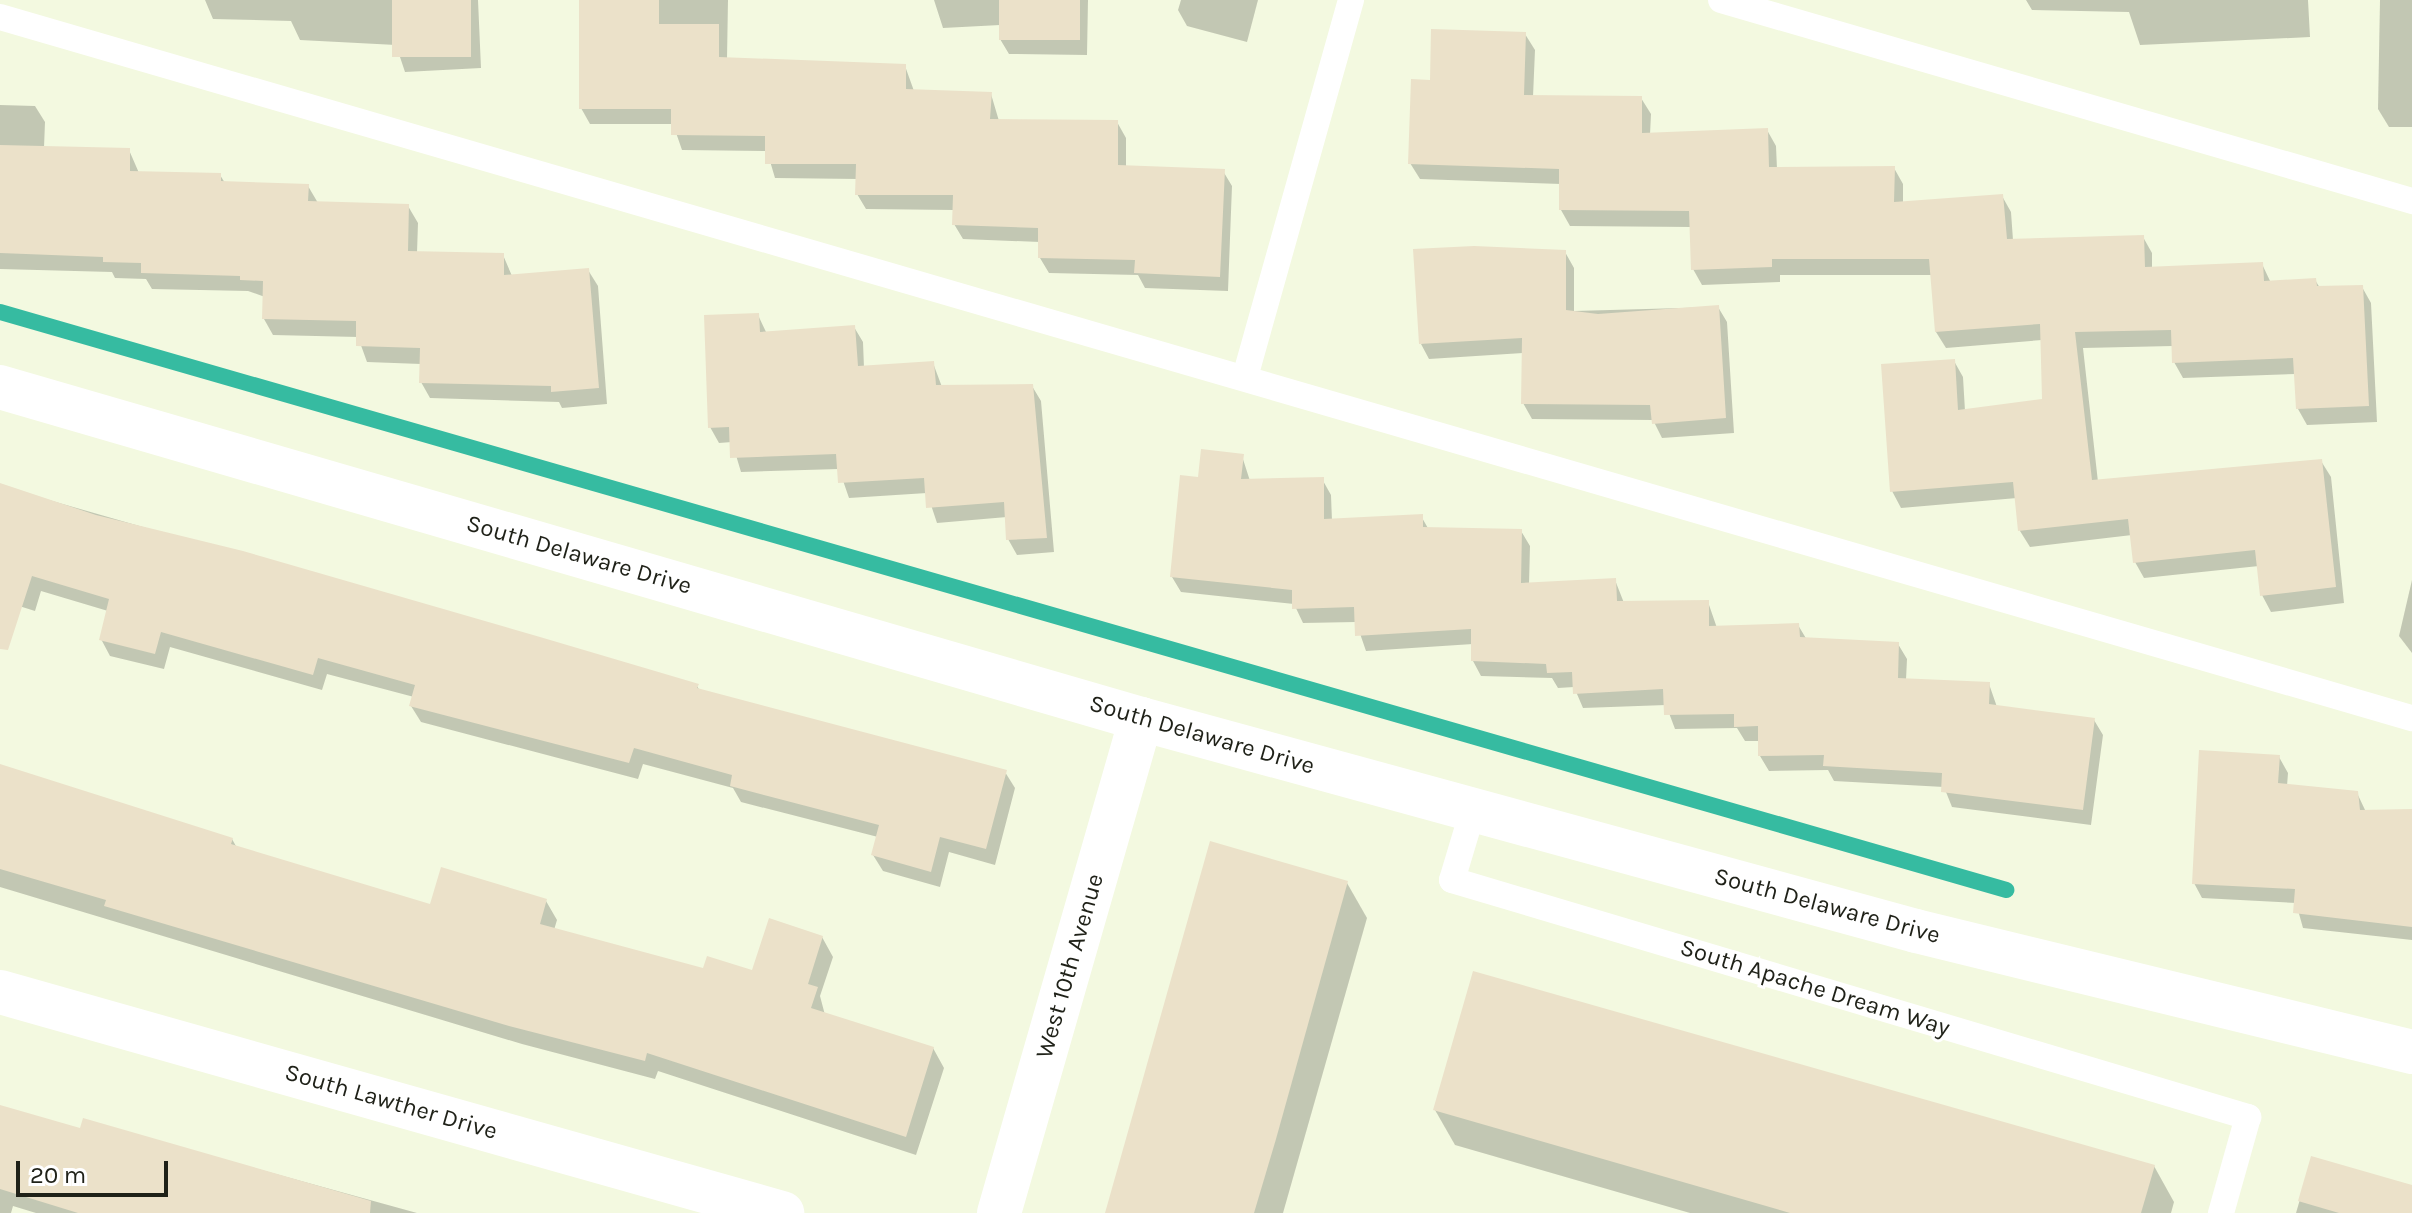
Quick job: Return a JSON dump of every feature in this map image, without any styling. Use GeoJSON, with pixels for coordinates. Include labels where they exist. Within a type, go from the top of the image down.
{"type":"FeatureCollection","features":[{"type":"Feature","properties":{"kind":"street","name":"South Delaware Drive"},"geometry":{"type":"LineString","coordinates":[[0,387],[1141,719],[1916,931],[2412,1052]]}},
{"type":"Feature","properties":{"kind":"street","name":"West 10th Avenue"},"geometry":{"type":"LineString","coordinates":[[999,1213],[1141,719]]}},
{"type":"Feature","properties":{"kind":"street","name":"South Lawther Drive"},"geometry":{"type":"LineString","coordinates":[[0,992],[782,1213]]}},
{"type":"Feature","properties":{"kind":"lane"},"geometry":{"type":"LineString","coordinates":[[1245,377],[1351,0]]}},
{"type":"Feature","properties":{"kind":"lane"},"geometry":{"type":"LineString","coordinates":[[1721,0],[2412,201]]}},
{"type":"Feature","properties":{"kind":"lane"},"geometry":{"type":"LineString","coordinates":[[0,17],[2412,718]]}},
{"type":"Feature","properties":{"kind":"lane","name":"South Apache Dream Way"},"geometry":{"type":"LineString","coordinates":[[1473,810],[1452,880],[2248,1117],[2221,1213]]}},
{"type":"Feature","properties":{"kind":"building"},"geometry":{"type":"Polygon","coordinates":[[[392,0],[471,0],[471,57],[392,57],[392,0]]]}},
{"type":"Feature","properties":{"kind":"building"},"geometry":{"type":"Polygon","coordinates":[[[579,0],[659,0],[659,24],[719,24],[719,57],[906,64],[906,89],[992,92],[990,119],[1118,120],[1118,165],[1225,169],[1220,277],[1134,273],[1135,260],[1038,258],[1038,228],[952,225],[953,195],[855,195],[856,164],[765,164],[765,136],[671,135],[671,109],[579,109],[579,0]]]}},
{"type":"Feature","properties":{"kind":"building"},"geometry":{"type":"Polygon","coordinates":[[[999,0],[1080,0],[1080,40],[999,40],[999,0]]]}},
{"type":"Feature","properties":{"kind":"building"},"geometry":{"type":"Polygon","coordinates":[[[1431,29],[1526,32],[1524,95],[1642,96],[1642,133],[1768,128],[1769,167],[1895,166],[1894,202],[2003,194],[2007,239],[2144,235],[2145,267],[2263,262],[2264,281],[2316,278],[2317,286],[2363,285],[2369,406],[2296,409],[2293,358],[2172,363],[2171,330],[2075,332],[2092,480],[2322,459],[2336,587],[2260,596],[2255,550],[2133,563],[2128,519],[2018,531],[2013,482],[1890,492],[1881,364],[1955,359],[1958,410],[2042,399],[2040,324],[1935,332],[1929,259],[1772,259],[1772,267],[1691,270],[1689,211],[1559,210],[1559,169],[1408,164],[1411,79],[1430,80],[1431,29]]]}},
{"type":"Feature","properties":{"kind":"building"},"geometry":{"type":"Polygon","coordinates":[[[0,145],[130,148],[130,171],[221,173],[221,181],[309,184],[308,201],[409,204],[408,251],[504,253],[504,275],[589,268],[599,388],[551,392],[551,386],[419,383],[420,348],[356,346],[356,321],[262,319],[263,281],[240,280],[240,276],[141,273],[141,263],[103,262],[103,257],[0,253],[0,145]]]}},
{"type":"Feature","properties":{"kind":"building"},"geometry":{"type":"Polygon","coordinates":[[[1474,246],[1566,250],[1566,310],[1598,314],[1719,305],[1726,418],[1652,424],[1650,405],[1521,404],[1522,338],[1419,344],[1413,249],[1474,246]]]}},
{"type":"Feature","properties":{"kind":"building"},"geometry":{"type":"Polygon","coordinates":[[[759,313],[760,332],[855,325],[858,366],[934,361],[936,385],[1033,384],[1047,538],[1006,540],[1004,502],[926,508],[924,478],[838,483],[836,454],[730,458],[729,427],[708,428],[704,315],[759,313]]]}},
{"type":"Feature","properties":{"kind":"building"},"geometry":{"type":"Polygon","coordinates":[[[1201,449],[1244,454],[1241,479],[1324,477],[1324,519],[1423,514],[1423,527],[1522,529],[1521,583],[1616,578],[1617,601],[1709,600],[1709,626],[1799,623],[1800,637],[1899,642],[1898,678],[1990,682],[1989,704],[2095,718],[2083,810],[1941,792],[1942,773],[1823,766],[1824,755],[1758,756],[1758,726],[1734,727],[1734,714],[1664,715],[1663,689],[1573,694],[1572,672],[1547,673],[1546,664],[1471,661],[1471,629],[1355,636],[1354,607],[1292,609],[1292,590],[1170,577],[1180,475],[1198,477],[1201,449]]]}},
{"type":"Feature","properties":{"kind":"building"},"geometry":{"type":"Polygon","coordinates":[[[0,483],[96,515],[243,551],[540,637],[699,684],[697,688],[1007,770],[986,849],[940,837],[931,872],[871,855],[879,825],[730,786],[732,775],[634,748],[629,763],[409,706],[415,685],[318,658],[313,675],[161,632],[155,654],[99,640],[109,599],[32,576],[8,650],[0,649],[0,483]]]}},
{"type":"Feature","properties":{"kind":"building"},"geometry":{"type":"Polygon","coordinates":[[[2199,750],[2280,755],[2278,783],[2358,791],[2360,810],[2412,809],[2412,927],[2293,913],[2295,889],[2192,884],[2199,750]]]}},
{"type":"Feature","properties":{"kind":"building"},"geometry":{"type":"Polygon","coordinates":[[[0,764],[233,838],[231,844],[430,904],[441,867],[547,899],[540,924],[703,968],[707,956],[752,970],[769,918],[823,936],[808,984],[818,987],[811,1008],[934,1047],[906,1137],[647,1053],[645,1061],[509,1026],[104,906],[106,900],[0,869],[0,764]]]}},
{"type":"Feature","properties":{"kind":"building"},"geometry":{"type":"Polygon","coordinates":[[[1210,841],[1348,881],[1276,1139],[1254,1213],[1105,1213],[1210,841]]]}},
{"type":"Feature","properties":{"kind":"building"},"geometry":{"type":"Polygon","coordinates":[[[1473,971],[2155,1165],[2141,1213],[1790,1213],[1433,1110],[1473,971]]]}},
{"type":"Feature","properties":{"kind":"building"},"geometry":{"type":"Polygon","coordinates":[[[0,1105],[80,1128],[83,1118],[371,1201],[370,1213],[78,1213],[0,1189],[0,1105]]]}},
{"type":"Feature","properties":{"kind":"building"},"geometry":{"type":"Polygon","coordinates":[[[2311,1156],[2412,1185],[2412,1213],[2339,1213],[2298,1201],[2311,1156]]]}},
{"type":"Feature","properties":{"kind":"waterway"},"geometry":{"type":"LineString","coordinates":[[0,312],[2006,890]]}}]}
